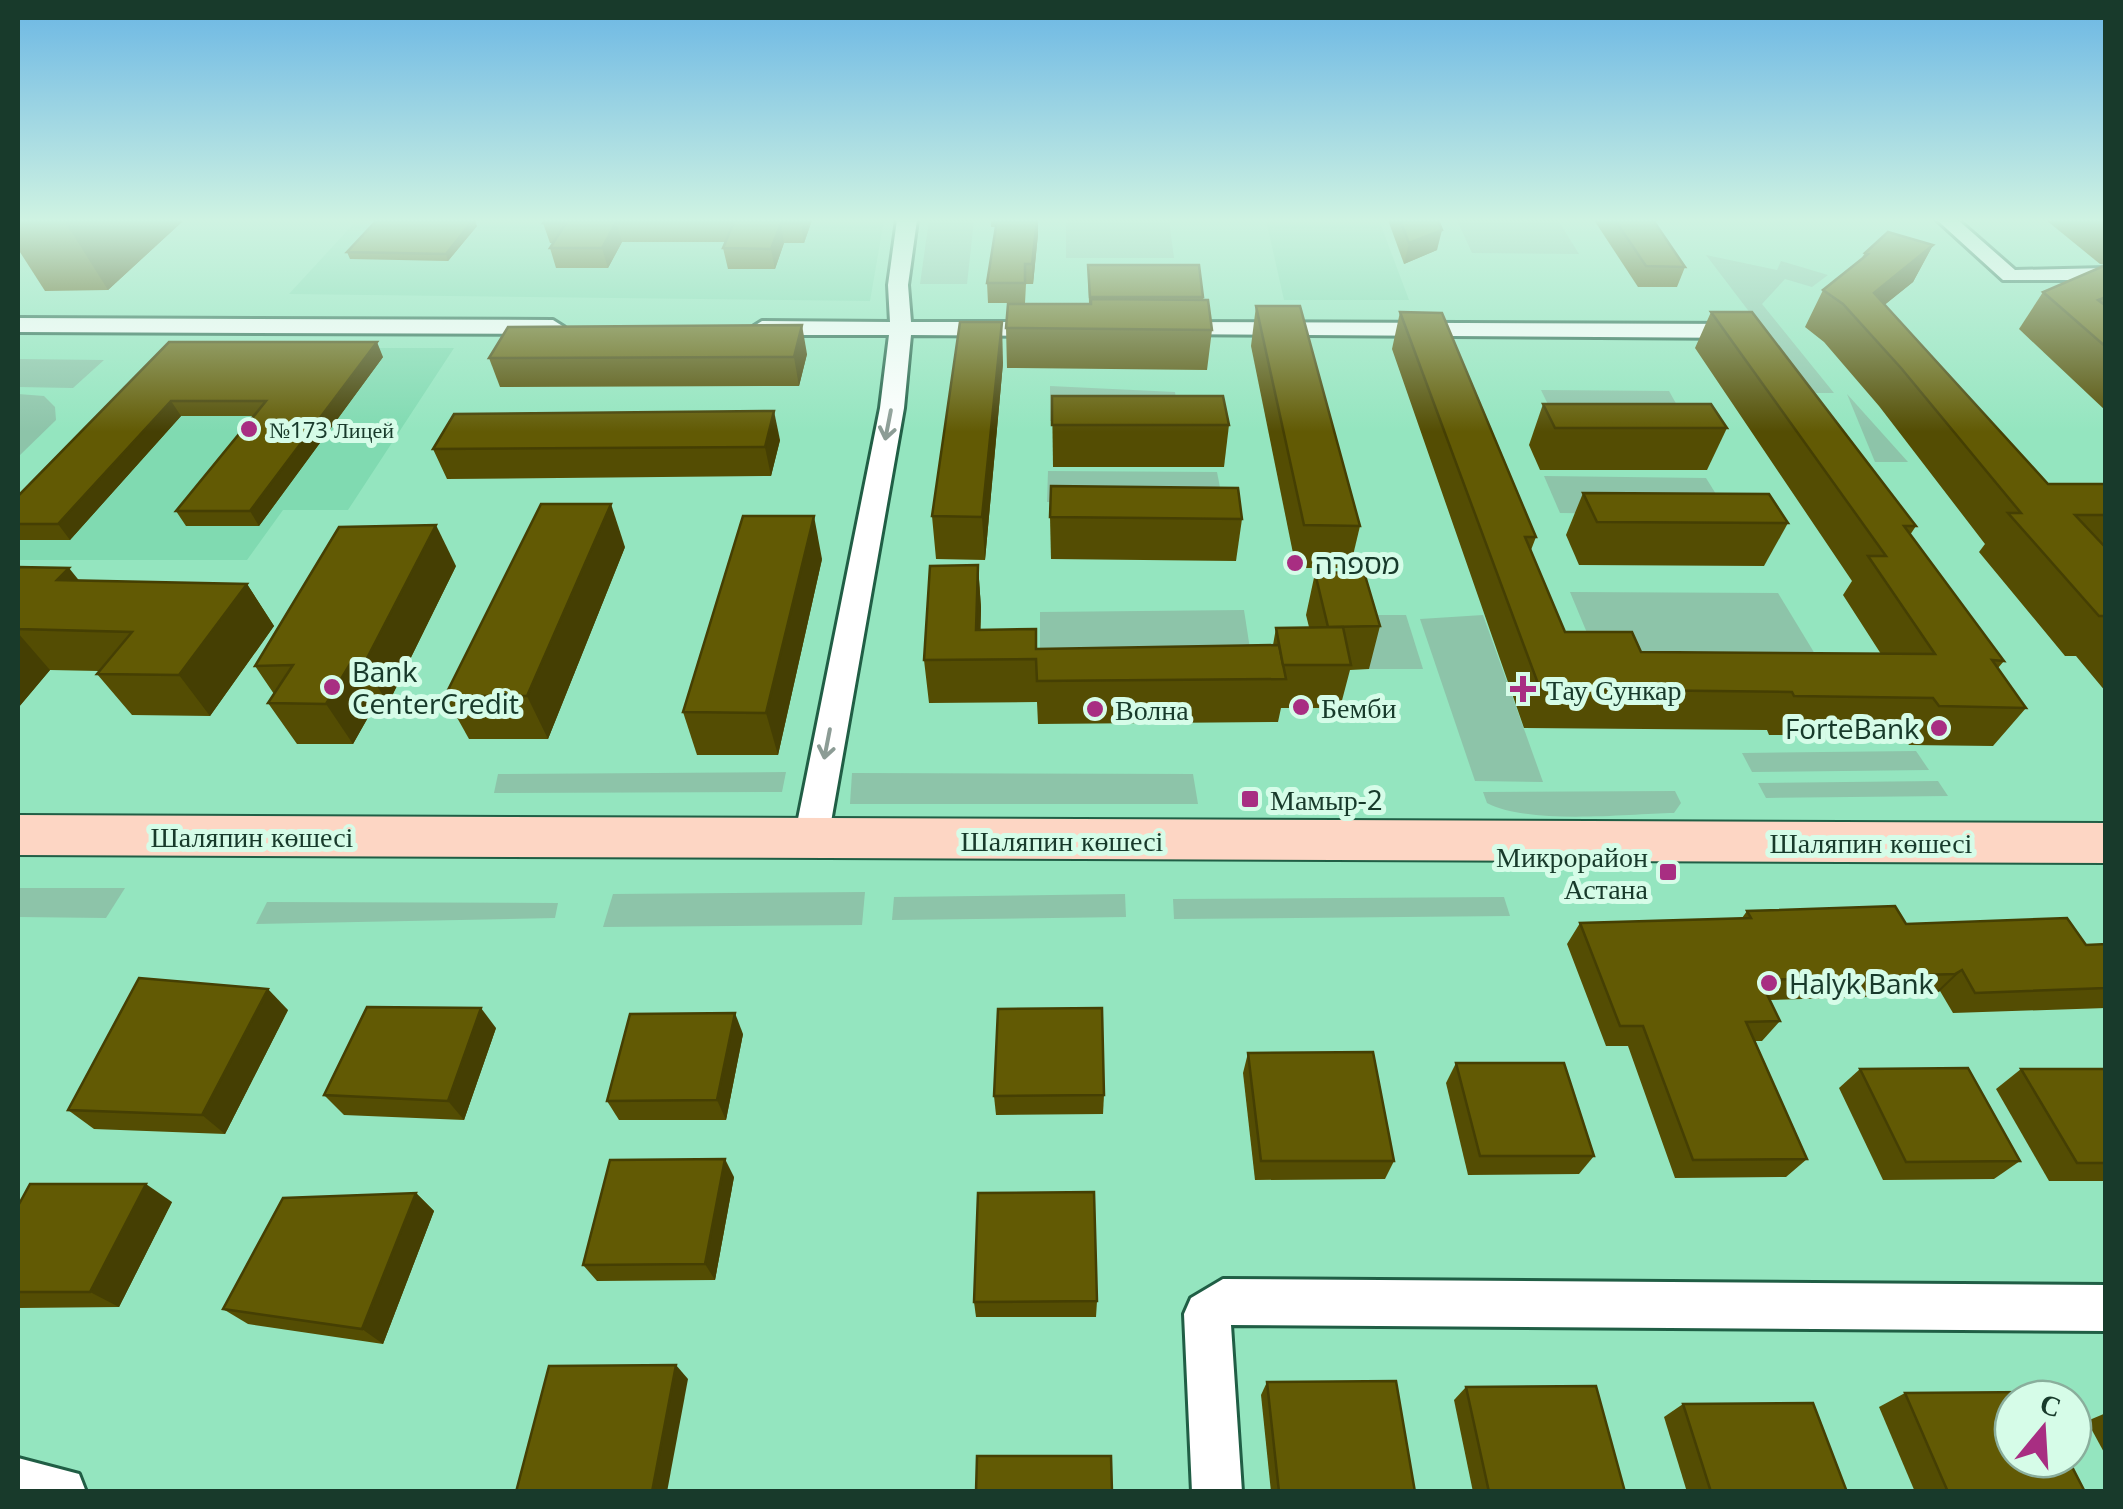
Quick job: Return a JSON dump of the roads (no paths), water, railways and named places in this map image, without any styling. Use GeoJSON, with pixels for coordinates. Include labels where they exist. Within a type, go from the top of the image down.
{"type":"FeatureCollection","features":[{"type":"Feature","properties":{"kind":"main road","name":"Шаляпин көшесі"},"geometry":{"type":"LineString","coordinates":[[18,835],[2106,843]]}},
{"type":"Feature","properties":{"kind":"street"},"geometry":{"type":"LineString","coordinates":[[811,840],[892,408],[901,328],[898,290]]}},
{"type":"Feature","properties":{"kind":"street"},"geometry":{"type":"LineString","coordinates":[[18,326],[582,327]]}},
{"type":"Feature","properties":{"kind":"street"},"geometry":{"type":"LineString","coordinates":[[740,328],[1079,329]]}},
{"type":"Feature","properties":{"kind":"street"},"geometry":{"type":"LineString","coordinates":[[1151,329],[1750,331]]}},
{"type":"Feature","properties":{"kind":"street"},"geometry":{"type":"LineString","coordinates":[[1217,1492],[1207,1314],[1224,1302],[2106,1308]]}},
{"type":"Feature","properties":{"kind":"street"},"geometry":{"type":"LineString","coordinates":[[18,1483],[61,1492]]}},
{"type":"Feature","properties":{"kind":"place","name":"№173 Лицей"},"geometry":{"type":"Point","coordinates":[249,429]}},
{"type":"Feature","properties":{"kind":"place","name":"מספרה"},"geometry":{"type":"Point","coordinates":[1295,563]}},
{"type":"Feature","properties":{"kind":"place","name":"Bank CenterCredit"},"geometry":{"type":"Point","coordinates":[332,687]}},
{"type":"Feature","properties":{"kind":"place","name":"Тау Сункар"},"geometry":{"type":"Point","coordinates":[1523,689]}},
{"type":"Feature","properties":{"kind":"place","name":"Бемби"},"geometry":{"type":"Point","coordinates":[1301,707]}},
{"type":"Feature","properties":{"kind":"place","name":"Волна"},"geometry":{"type":"Point","coordinates":[1095,709]}},
{"type":"Feature","properties":{"kind":"place","name":"ForteBank"},"geometry":{"type":"Point","coordinates":[1939,728]}},
{"type":"Feature","properties":{"kind":"place","name":"Мамыр-2"},"geometry":{"type":"Point","coordinates":[1250,799]}},
{"type":"Feature","properties":{"kind":"place","name":"Микрорайон Астана"},"geometry":{"type":"Point","coordinates":[1668,872]}},
{"type":"Feature","properties":{"kind":"place","name":"Halyk Bank"},"geometry":{"type":"Point","coordinates":[1769,983]}}]}
